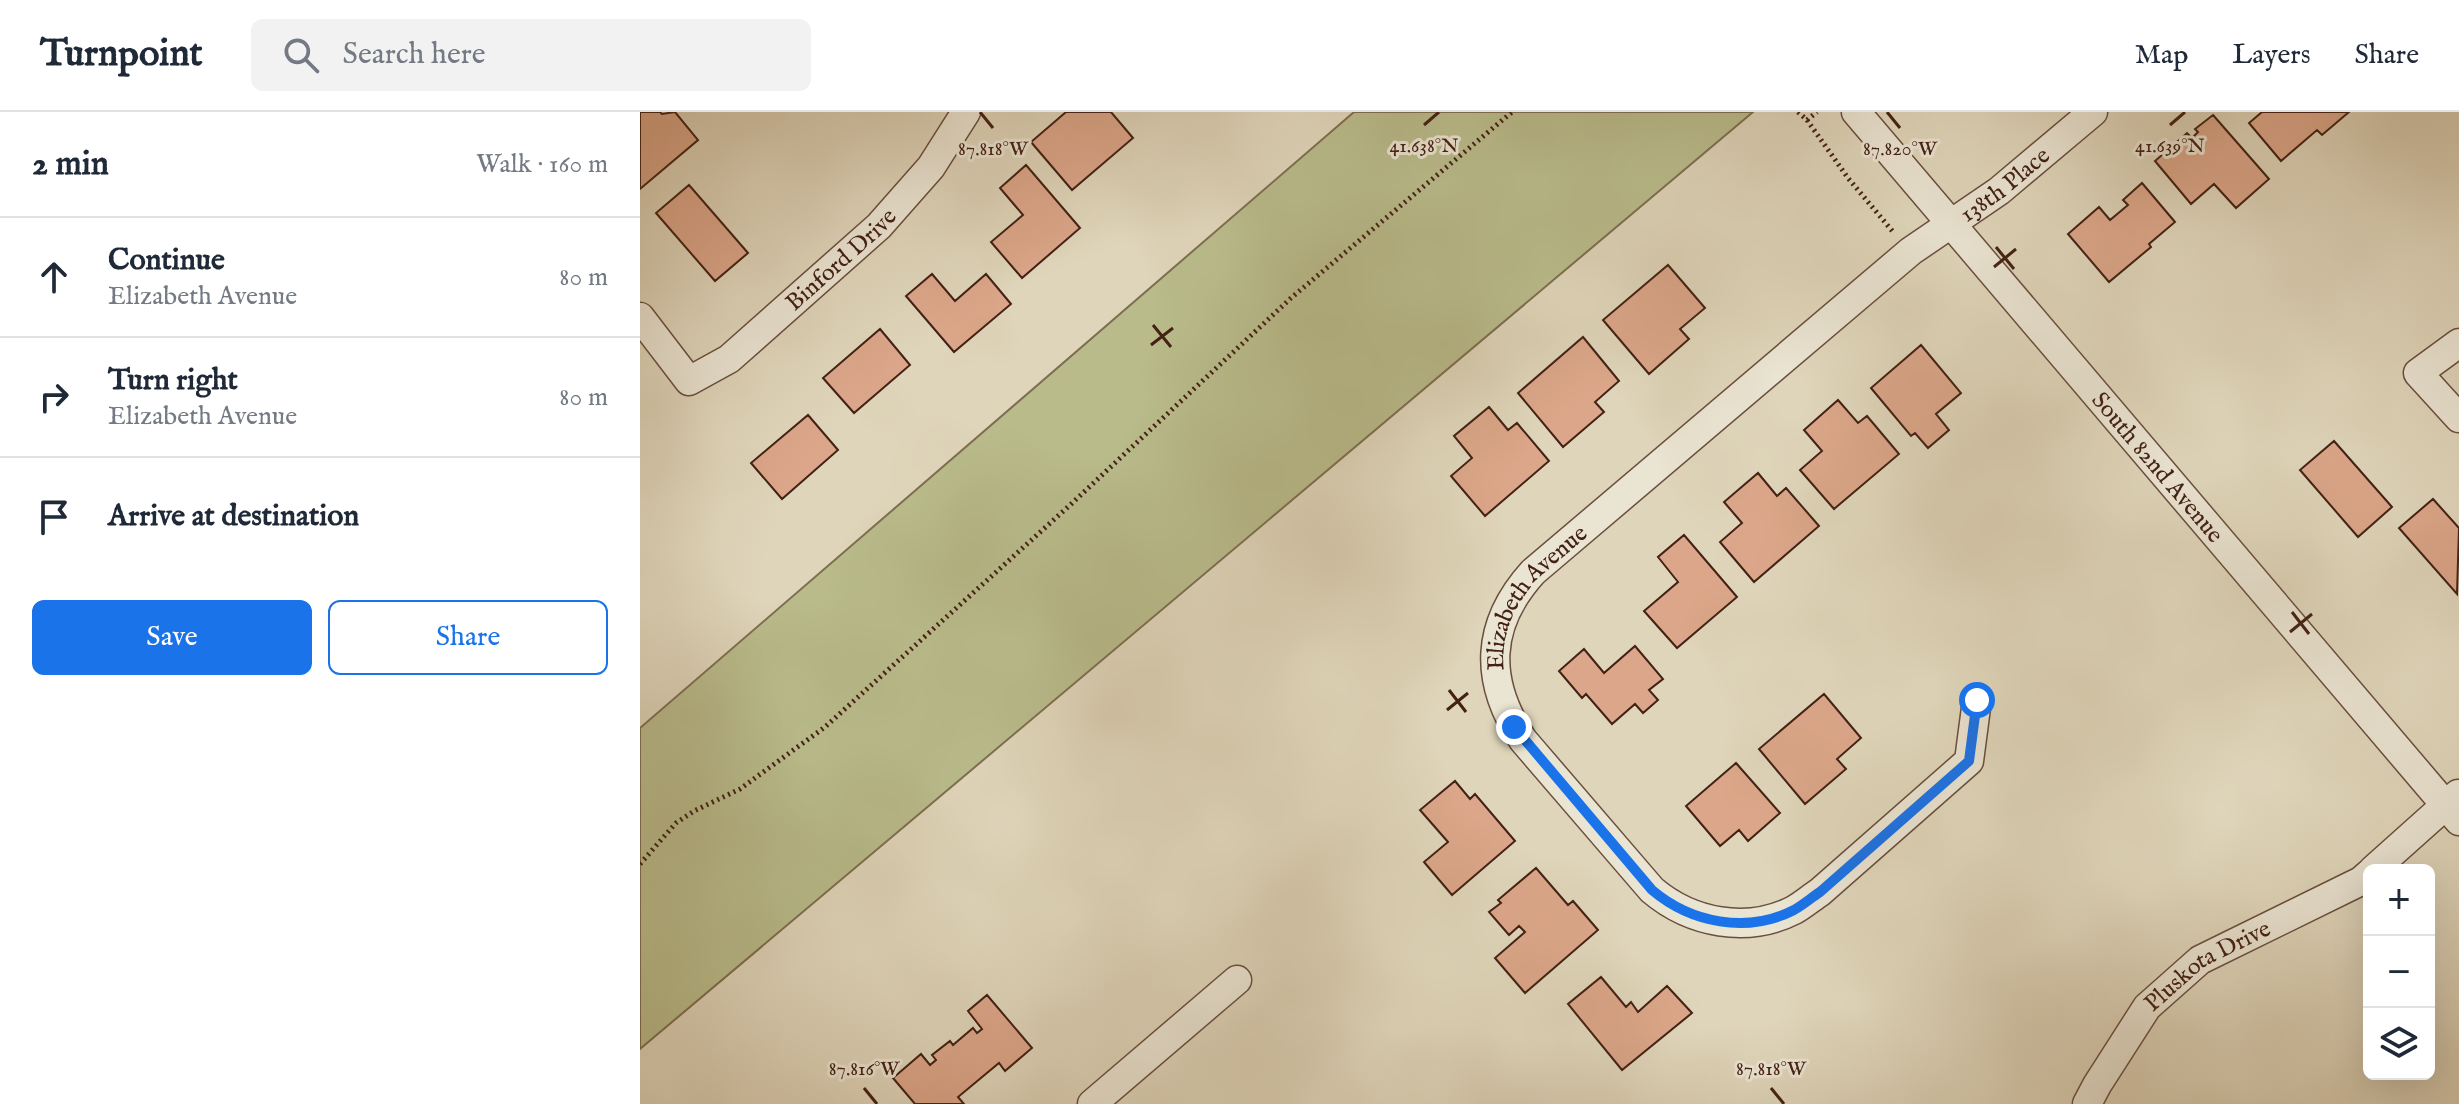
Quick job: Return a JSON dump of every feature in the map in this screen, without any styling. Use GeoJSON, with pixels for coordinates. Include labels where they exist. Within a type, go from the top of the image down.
{"type":"FeatureCollection","features":[{"type":"Feature","properties":{"kind":"street","name":"Binford Drive"},"geometry":{"type":"LineString","coordinates":[[640,317],[689,381],[729,359],[861,244],[931,167],[966,112]]}},
{"type":"Feature","properties":{"kind":"street","name":"South 82nd Avenue"},"geometry":{"type":"LineString","coordinates":[[1856,112],[2030,319],[2454,806]]}},
{"type":"Feature","properties":{"kind":"street","name":"138th Place"},"geometry":{"type":"LineString","coordinates":[[1953,225],[1999,191],[2093,112]]}},
{"type":"Feature","properties":{"kind":"street","name":"Elizabeth Avenue"},"geometry":{"type":"LineString","coordinates":[[1953,225],[1911,251],[1533,572],[1517,590],[1507,609],[1498,634],[1495,674],[1508,716],[1523,740],[1652,890],[1669,904],[1714,921],[1764,921],[1794,910],[1820,892],[1969,761],[1977,700]]}},
{"type":"Feature","properties":{"kind":"street"},"geometry":{"type":"LineString","coordinates":[[2459,343],[2418,373],[2459,418]]}},
{"type":"Feature","properties":{"kind":"street","name":"Pluskota Drive"},"geometry":{"type":"LineString","coordinates":[[2381,864],[2454,806]]}},
{"type":"Feature","properties":{"kind":"street","name":"Pluskota Drive"},"geometry":{"type":"LineString","coordinates":[[2087,1104],[2147,1007],[2200,960],[2363,879]]}},
{"type":"Feature","properties":{"kind":"street"},"geometry":{"type":"LineString","coordinates":[[1092,1104],[1237,980]]}},
{"type":"Feature","properties":{"kind":"path"},"geometry":{"type":"LineString","coordinates":[[640,864],[676,823],[740,789],[825,727],[1069,506],[1291,298],[1512,112]]}},
{"type":"Feature","properties":{"kind":"path"},"geometry":{"type":"LineString","coordinates":[[1798,112],[1848,178],[1911,251]]}},
{"type":"Feature","properties":{"kind":"path"},"geometry":{"type":"LineString","coordinates":[[1807,120],[1817,112]]}},
{"type":"Feature","properties":{"kind":"green space"},"geometry":{"type":"Polygon","coordinates":[[[1354,112],[1753,112],[640,1049],[640,728],[1354,112]]]}},
{"type":"Feature","properties":{"kind":"building"},"geometry":{"type":"Polygon","coordinates":[[[640,112],[675,112],[698,140],[640,189],[640,112]]]}},
{"type":"Feature","properties":{"kind":"building"},"geometry":{"type":"Polygon","coordinates":[[[1066,112],[1111,112],[1133,138],[1072,190],[1031,142],[1066,112]]]}},
{"type":"Feature","properties":{"kind":"building"},"geometry":{"type":"Polygon","coordinates":[[[2262,112],[2349,112],[2322,135],[2317,130],[2281,161],[2249,123],[2262,112]]]}},
{"type":"Feature","properties":{"kind":"building"},"geometry":{"type":"Polygon","coordinates":[[[2213,115],[2269,179],[2236,208],[2214,184],[2191,204],[2155,161],[2187,133],[2192,138],[2198,132],[2195,129],[2213,115]]]}},
{"type":"Feature","properties":{"kind":"building"},"geometry":{"type":"Polygon","coordinates":[[[1026,165],[1080,228],[1022,278],[991,242],[1023,215],[1000,188],[1026,165]]]}},
{"type":"Feature","properties":{"kind":"building"},"geometry":{"type":"Polygon","coordinates":[[[2142,183],[2175,222],[2109,282],[2068,234],[2099,207],[2110,220],[2128,205],[2123,200],[2142,183]]]}},
{"type":"Feature","properties":{"kind":"building"},"geometry":{"type":"Polygon","coordinates":[[[689,185],[748,253],[715,281],[656,213],[689,185]]]}},
{"type":"Feature","properties":{"kind":"building"},"geometry":{"type":"Polygon","coordinates":[[[1668,265],[1705,308],[1680,329],[1689,339],[1649,374],[1603,320],[1668,265]]]}},
{"type":"Feature","properties":{"kind":"building"},"geometry":{"type":"Polygon","coordinates":[[[932,274],[955,301],[986,274],[1011,304],[954,352],[906,296],[932,274]]]}},
{"type":"Feature","properties":{"kind":"building"},"geometry":{"type":"Polygon","coordinates":[[[880,329],[910,365],[854,413],[823,378],[880,329]]]}},
{"type":"Feature","properties":{"kind":"building"},"geometry":{"type":"Polygon","coordinates":[[[1583,337],[1619,381],[1595,402],[1604,412],[1563,447],[1518,393],[1583,337]]]}},
{"type":"Feature","properties":{"kind":"building"},"geometry":{"type":"Polygon","coordinates":[[[1921,345],[1961,393],[1936,414],[1949,430],[1928,448],[1915,433],[1911,436],[1871,388],[1921,345]]]}},
{"type":"Feature","properties":{"kind":"building"},"geometry":{"type":"Polygon","coordinates":[[[1838,400],[1858,423],[1867,416],[1899,454],[1834,509],[1800,470],[1822,451],[1804,430],[1838,400]]]}},
{"type":"Feature","properties":{"kind":"building"},"geometry":{"type":"Polygon","coordinates":[[[1489,407],[1508,430],[1517,423],[1549,461],[1485,516],[1451,476],[1472,458],[1454,436],[1489,407]]]}},
{"type":"Feature","properties":{"kind":"building"},"geometry":{"type":"Polygon","coordinates":[[[808,415],[838,450],[782,499],[751,463],[808,415]]]}},
{"type":"Feature","properties":{"kind":"building"},"geometry":{"type":"Polygon","coordinates":[[[2334,441],[2392,507],[2358,537],[2300,470],[2334,441]]]}},
{"type":"Feature","properties":{"kind":"building"},"geometry":{"type":"Polygon","coordinates":[[[1758,473],[1777,496],[1786,488],[1819,526],[1754,582],[1720,542],[1742,523],[1724,502],[1758,473]]]}},
{"type":"Feature","properties":{"kind":"building"},"geometry":{"type":"Polygon","coordinates":[[[2433,499],[2459,528],[2457,594],[2399,528],[2433,499]]]}},
{"type":"Feature","properties":{"kind":"building"},"geometry":{"type":"Polygon","coordinates":[[[1684,535],[1737,597],[1677,648],[1644,611],[1678,582],[1658,557],[1684,535]]]}},
{"type":"Feature","properties":{"kind":"building"},"geometry":{"type":"Polygon","coordinates":[[[1635,646],[1663,679],[1649,690],[1658,700],[1643,713],[1635,704],[1612,724],[1586,694],[1582,698],[1559,671],[1584,649],[1604,673],[1635,646]]]}},
{"type":"Feature","properties":{"kind":"building"},"geometry":{"type":"Polygon","coordinates":[[[1824,694],[1861,738],[1837,759],[1846,769],[1805,804],[1759,749],[1824,694]]]}},
{"type":"Feature","properties":{"kind":"building"},"geometry":{"type":"Polygon","coordinates":[[[1736,763],[1780,813],[1748,841],[1739,830],[1720,846],[1686,806],[1736,763]]]}},
{"type":"Feature","properties":{"kind":"building"},"geometry":{"type":"Polygon","coordinates":[[[1455,781],[1470,799],[1475,794],[1515,841],[1452,895],[1424,862],[1448,842],[1420,810],[1455,781]]]}},
{"type":"Feature","properties":{"kind":"building"},"geometry":{"type":"Polygon","coordinates":[[[1536,868],[1568,905],[1573,901],[1598,930],[1525,993],[1495,958],[1525,932],[1519,926],[1509,935],[1489,912],[1501,903],[1498,900],[1536,868]]]}},
{"type":"Feature","properties":{"kind":"building"},"geometry":{"type":"Polygon","coordinates":[[[1601,977],[1626,1007],[1631,1002],[1638,1012],[1667,986],[1692,1013],[1622,1070],[1568,1004],[1601,977]]]}},
{"type":"Feature","properties":{"kind":"building"},"geometry":{"type":"Polygon","coordinates":[[[987,995],[1032,1048],[1005,1071],[999,1063],[958,1097],[964,1104],[915,1104],[893,1078],[921,1054],[930,1065],[936,1060],[932,1055],[950,1041],[953,1045],[973,1028],[977,1033],[982,1029],[968,1011],[987,995]]]}},
{"type":"Feature","properties":{"kind":"route"},"geometry":{"type":"LineString","coordinates":[[1514,727],[1652,890],[1669,904],[1714,921],[1764,921],[1794,910],[1820,892],[1969,761],[1977,700]]}}]}
